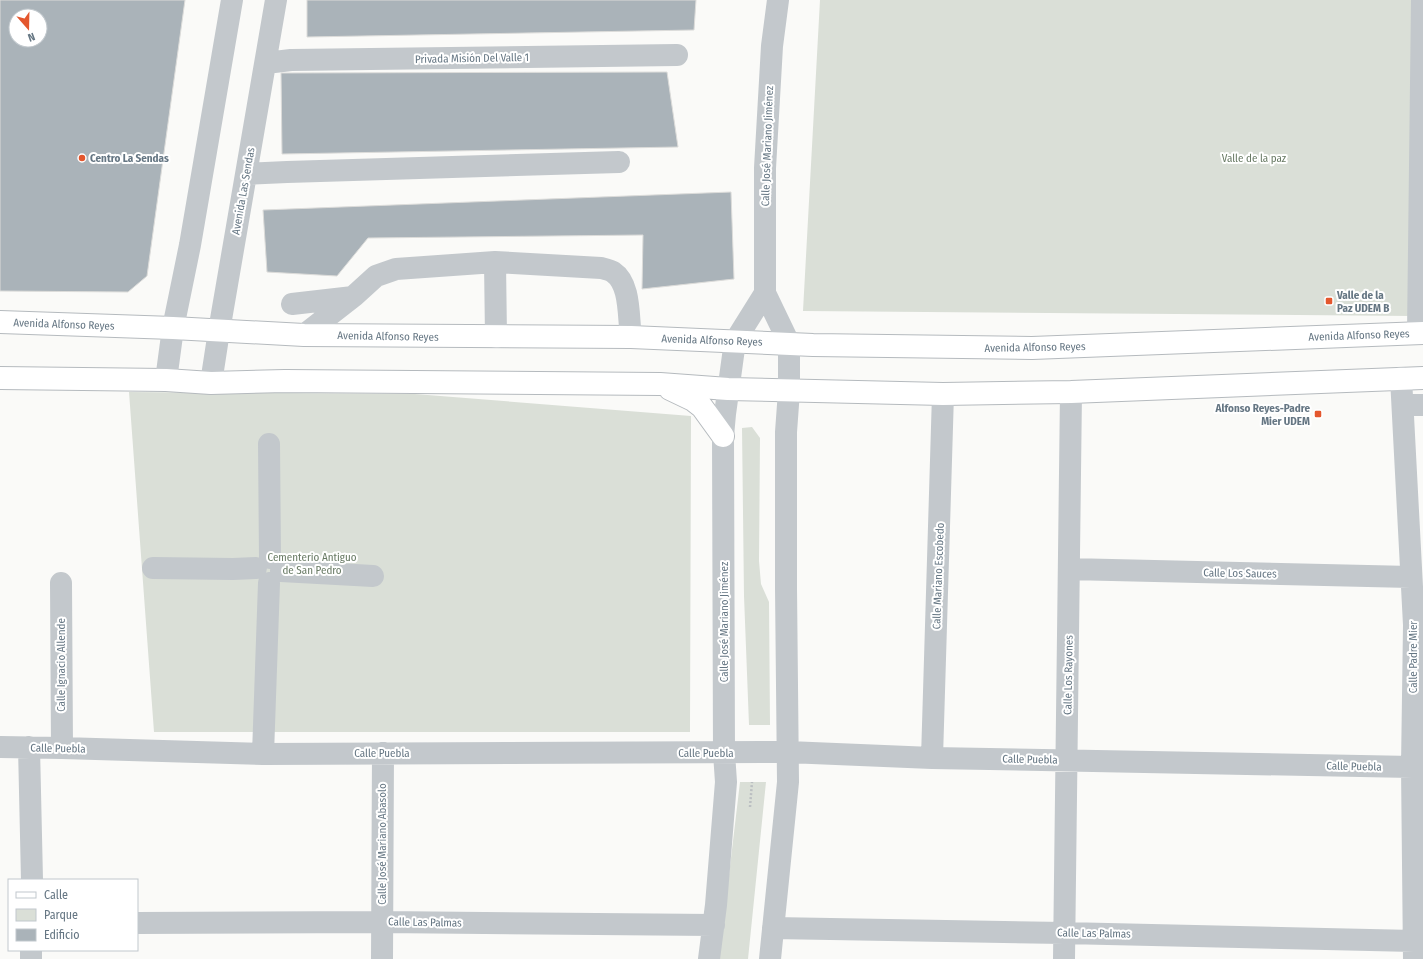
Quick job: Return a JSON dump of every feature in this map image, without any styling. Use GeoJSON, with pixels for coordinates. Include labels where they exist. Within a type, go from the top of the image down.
{"type":"FeatureCollection","features":[{"type":"Feature","properties":{"kind":"main road","name":"Avenida Alfonso Reyes"},"geometry":{"type":"LineString","coordinates":[[0,322],[173,328],[304,335],[631,337],[813,345],[1032,348],[1421,333]]}},
{"type":"Feature","properties":{"kind":"main road"},"geometry":{"type":"LineString","coordinates":[[0,378],[166,380],[211,383],[308,381],[660,384],[728,389],[943,394],[1071,392],[1423,378]]}},
{"type":"Feature","properties":{"kind":"main road"},"geometry":{"type":"LineString","coordinates":[[660,384],[693,400],[702,407],[723,436]]}},
{"type":"Feature","properties":{"kind":"street"},"geometry":{"type":"LineString","coordinates":[[166,380],[173,328],[190,244],[232,0]]}},
{"type":"Feature","properties":{"kind":"street","name":"Avenida Las Sendas"},"geometry":{"type":"LineString","coordinates":[[211,383],[218,331],[276,0]]}},
{"type":"Feature","properties":{"kind":"street","name":"Calle José Mariano Jiménez"},"geometry":{"type":"LineString","coordinates":[[770,959],[788,782],[786,432],[789,391],[788,343],[765,293],[765,168],[772,46],[778,0]]}},
{"type":"Feature","properties":{"kind":"street"},"geometry":{"type":"LineString","coordinates":[[1421,333],[1422,0]]}},
{"type":"Feature","properties":{"kind":"street","name":"Privada Misión Del Valle 1"},"geometry":{"type":"LineString","coordinates":[[266,62],[291,60],[677,55]]}},
{"type":"Feature","properties":{"kind":"street"},"geometry":{"type":"LineString","coordinates":[[246,174],[619,162]]}},
{"type":"Feature","properties":{"kind":"street"},"geometry":{"type":"LineString","coordinates":[[494,262],[496,337]]}},
{"type":"Feature","properties":{"kind":"street"},"geometry":{"type":"LineString","coordinates":[[304,335],[354,296],[376,276],[396,269],[494,262],[601,268],[612,271],[622,279],[626,290],[631,337]]}},
{"type":"Feature","properties":{"kind":"street","name":"Calle José Mariano Jiménez"},"geometry":{"type":"LineString","coordinates":[[709,959],[714,925],[726,782],[724,752],[723,436],[735,341],[765,293]]}},
{"type":"Feature","properties":{"kind":"street"},"geometry":{"type":"LineString","coordinates":[[292,304],[354,296]]}},
{"type":"Feature","properties":{"kind":"street","name":"Calle Padre Mier"},"geometry":{"type":"LineString","coordinates":[[1401,378],[1413,405],[1417,552],[1411,577],[1414,625],[1412,768],[1418,866],[1414,950]]}},
{"type":"Feature","properties":{"kind":"street","name":"Calle Los Rayones"},"geometry":{"type":"LineString","coordinates":[[1064,959],[1071,392]]}},
{"type":"Feature","properties":{"kind":"street","name":"Calle Mariano Escobedo"},"geometry":{"type":"LineString","coordinates":[[932,758],[943,394]]}},
{"type":"Feature","properties":{"kind":"street"},"geometry":{"type":"LineString","coordinates":[[263,754],[269,570],[269,444]]}},
{"type":"Feature","properties":{"kind":"street"},"geometry":{"type":"LineString","coordinates":[[152,568],[269,570],[373,576]]}},
{"type":"Feature","properties":{"kind":"street","name":"Calle Los Sauces"},"geometry":{"type":"LineString","coordinates":[[1069,569],[1411,577]]}},
{"type":"Feature","properties":{"kind":"street","name":"Calle Ignacio Allende"},"geometry":{"type":"LineString","coordinates":[[61,583],[62,748]]}},
{"type":"Feature","properties":{"kind":"street","name":"Calle Puebla"},"geometry":{"type":"LineString","coordinates":[[0,747],[263,754],[788,752],[932,758],[1412,768]]}},
{"type":"Feature","properties":{"kind":"street"},"geometry":{"type":"LineString","coordinates":[[29,747],[32,879]]}},
{"type":"Feature","properties":{"kind":"street","name":"Calle José Mariano Abasolo"},"geometry":{"type":"LineString","coordinates":[[382,959],[383,753]]}},
{"type":"Feature","properties":{"kind":"street","name":"Calle Las Palmas"},"geometry":{"type":"LineString","coordinates":[[138,923],[382,922],[714,925]]}},
{"type":"Feature","properties":{"kind":"street","name":"Calle Las Palmas"},"geometry":{"type":"LineString","coordinates":[[773,928],[1064,932],[1414,950]]}},
{"type":"Feature","properties":{"kind":"green space","name":"Valle de la paz"},"geometry":{"type":"Polygon","coordinates":[[[820,0],[1413,0],[1411,316],[803,311],[820,0]]]}},
{"type":"Feature","properties":{"kind":"green space","name":"Cementerio Antiguo de San Pedro"},"geometry":{"type":"Polygon","coordinates":[[[129,392],[415,394],[691,416],[690,732],[154,732],[129,392]]]}},
{"type":"Feature","properties":{"kind":"green space"},"geometry":{"type":"Polygon","coordinates":[[[752,427],[760,438],[759,561],[761,584],[769,602],[770,725],[749,725],[744,596],[742,428],[752,427]]]}},
{"type":"Feature","properties":{"kind":"green space"},"geometry":{"type":"Polygon","coordinates":[[[740,782],[766,782],[748,959],[719,959],[740,782]]]}},
{"type":"Feature","properties":{"kind":"building","name":"Centro La Sendas"},"geometry":{"type":"Polygon","coordinates":[[[0,0],[185,0],[147,276],[128,292],[0,291],[0,0]]]}},
{"type":"Feature","properties":{"kind":"building"},"geometry":{"type":"Polygon","coordinates":[[[307,0],[696,0],[694,30],[307,37],[307,0]]]}},
{"type":"Feature","properties":{"kind":"building"},"geometry":{"type":"Polygon","coordinates":[[[667,72],[678,147],[282,154],[281,73],[667,72]]]}},
{"type":"Feature","properties":{"kind":"building"},"geometry":{"type":"Polygon","coordinates":[[[731,192],[734,279],[642,289],[643,235],[368,238],[337,276],[267,272],[263,210],[731,192]]]}},
{"type":"Feature","properties":{"kind":"place","name":"Centro La Sendas"},"geometry":{"type":"Point","coordinates":[82,158]}},
{"type":"Feature","properties":{"kind":"place","name":"Valle de la Paz UDEM B"},"geometry":{"type":"Point","coordinates":[1329,301]}},
{"type":"Feature","properties":{"kind":"place","name":"Alfonso Reyes-Padre Mier UDEM"},"geometry":{"type":"Point","coordinates":[1318,414]}}]}
